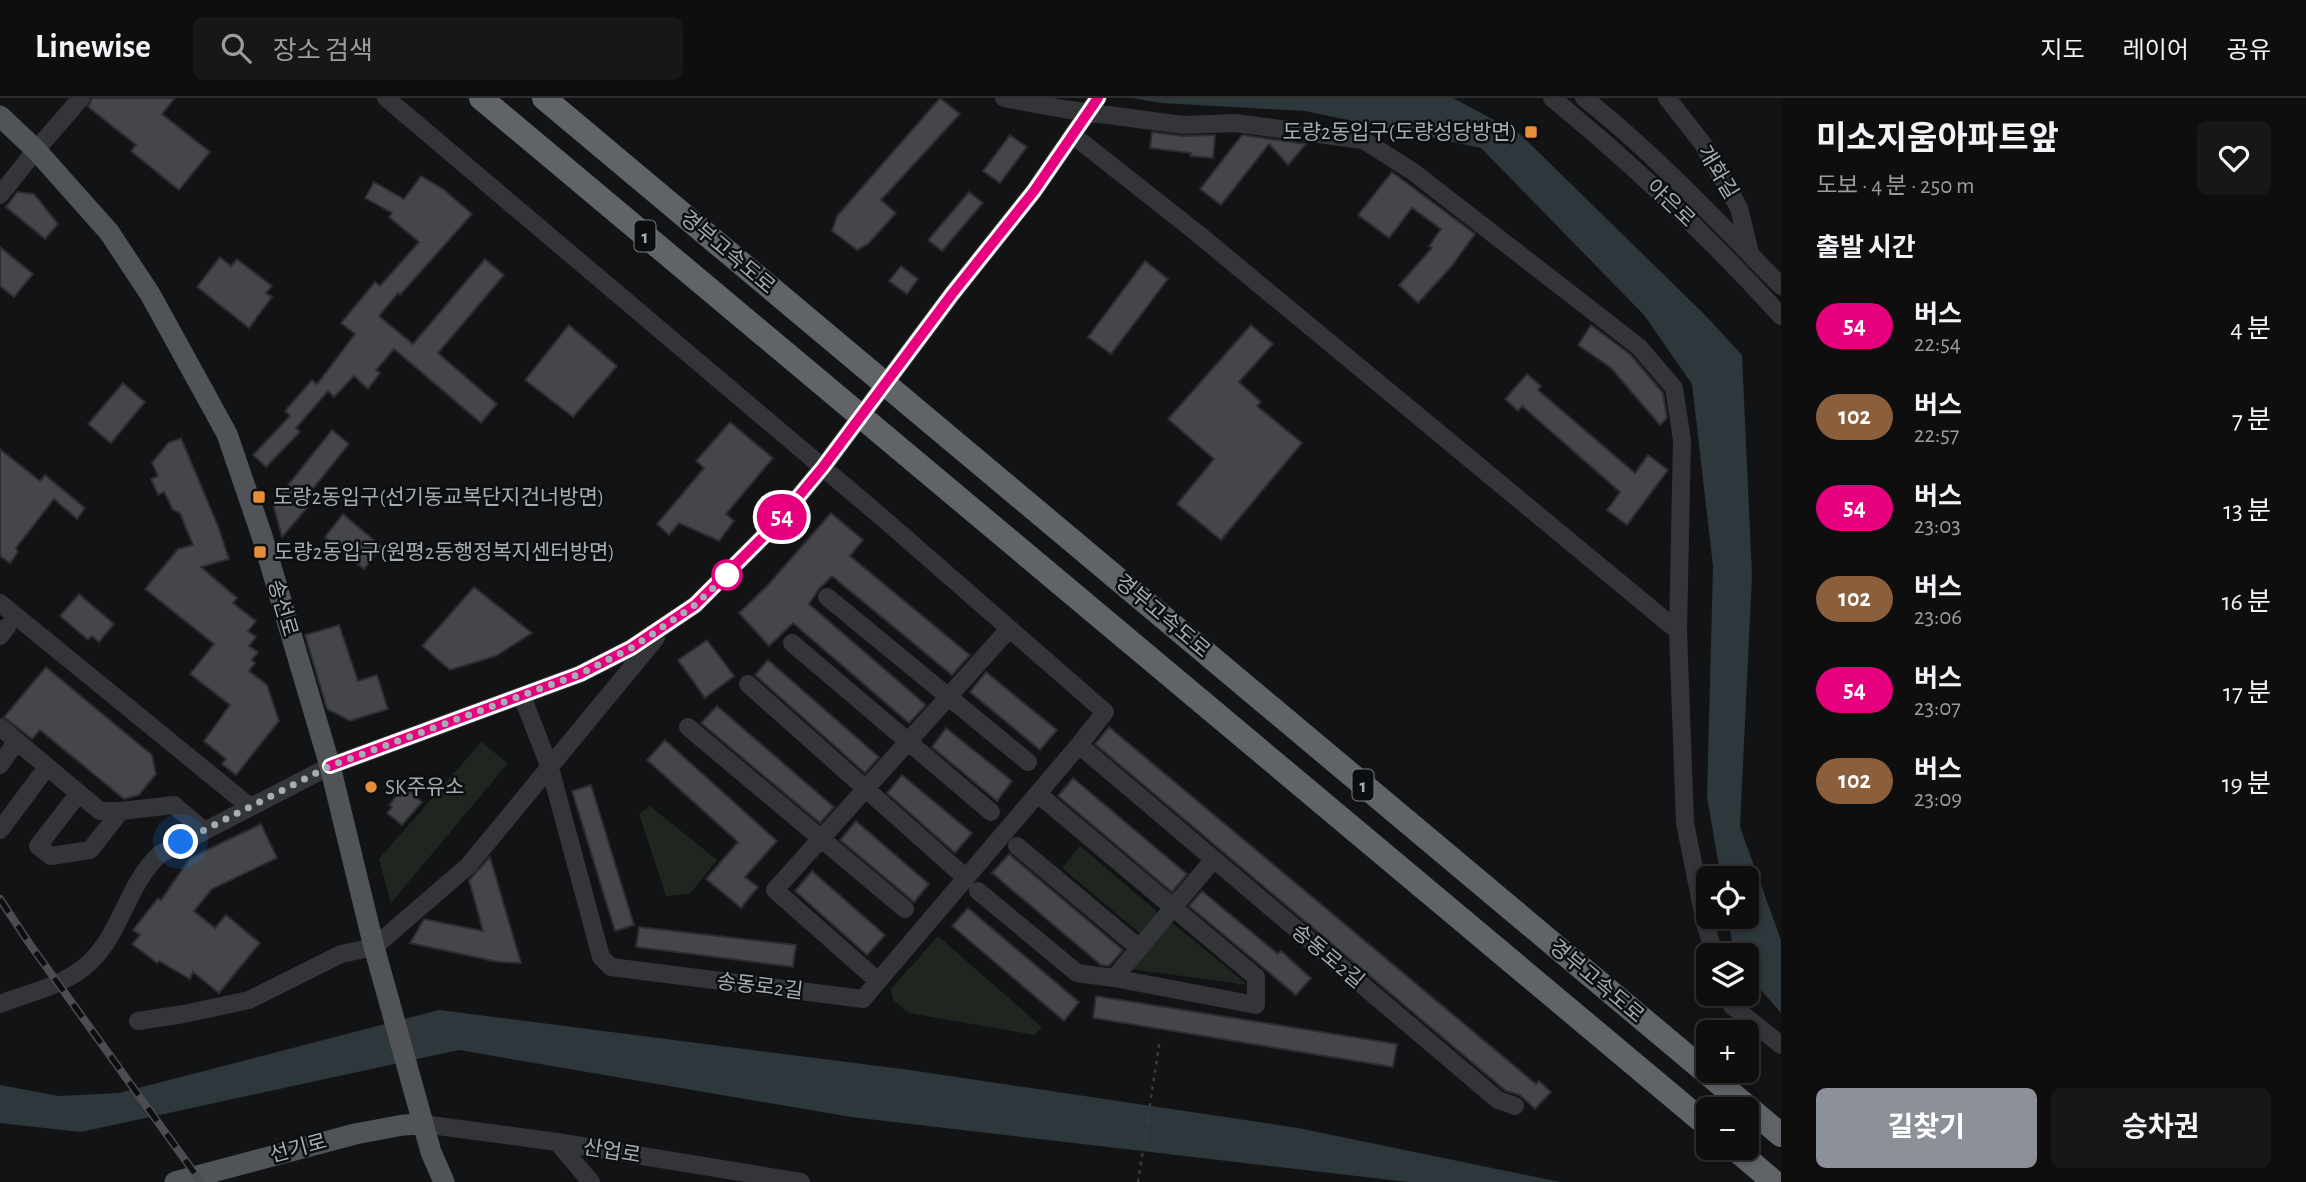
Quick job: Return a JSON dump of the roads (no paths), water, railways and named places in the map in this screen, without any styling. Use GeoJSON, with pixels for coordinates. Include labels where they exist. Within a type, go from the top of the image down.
{"type":"FeatureCollection","features":[{"type":"Feature","properties":{"kind":"highway","name":"경부고속도로"},"geometry":{"type":"LineString","coordinates":[[481,98],[1696,1116]]}},
{"type":"Feature","properties":{"kind":"highway","name":"경부고속도로"},"geometry":{"type":"LineString","coordinates":[[544,98],[1781,1135]]}},
{"type":"Feature","properties":{"kind":"highway"},"geometry":{"type":"LineString","coordinates":[[1748,1160],[1765,1175]]}},
{"type":"Feature","properties":{"kind":"main road","name":"송선로"},"geometry":{"type":"LineString","coordinates":[[0,116],[36,150],[116,242],[150,293],[227,434],[262,536],[330,766],[374,947],[433,1161],[444,1182]]}},
{"type":"Feature","properties":{"kind":"main road","name":"선기로"},"geometry":{"type":"LineString","coordinates":[[175,1182],[355,1134],[423,1124]]}},
{"type":"Feature","properties":{"kind":"street"},"geometry":{"type":"LineString","coordinates":[[0,195],[81,98]]}},
{"type":"Feature","properties":{"kind":"street","name":"송동로2길"},"geometry":{"type":"LineString","coordinates":[[386,98],[823,467],[1105,712],[1038,794],[972,885],[863,999],[611,967],[601,957],[550,768],[522,696]]}},
{"type":"Feature","properties":{"kind":"street"},"geometry":{"type":"LineString","coordinates":[[1004,98],[1183,125],[1236,123],[1363,140],[1412,171],[1639,347],[1674,388],[1682,440],[1678,631],[1685,823],[1711,943]]}},
{"type":"Feature","properties":{"kind":"street"},"geometry":{"type":"LineString","coordinates":[[0,1004],[69,978],[87,965],[107,941],[142,873],[160,854],[330,766],[580,674],[631,648],[695,605],[736,566],[823,467],[952,294],[1034,191],[1098,98]]}},
{"type":"Feature","properties":{"kind":"street","name":"야은로"},"geometry":{"type":"LineString","coordinates":[[1552,98],[1668,199],[1781,316]]}},
{"type":"Feature","properties":{"kind":"street","name":"야은로"},"geometry":{"type":"LineString","coordinates":[[1584,98],[1617,124],[1676,179],[1781,286]]}},
{"type":"Feature","properties":{"kind":"street","name":"개화길"},"geometry":{"type":"LineString","coordinates":[[1667,98],[1703,144],[1739,208],[1750,254]]}},
{"type":"Feature","properties":{"kind":"street"},"geometry":{"type":"LineString","coordinates":[[1077,131],[1678,631]]}},
{"type":"Feature","properties":{"kind":"street"},"geometry":{"type":"LineString","coordinates":[[827,597],[1028,762]]}},
{"type":"Feature","properties":{"kind":"street"},"geometry":{"type":"LineString","coordinates":[[0,603],[249,806]]}},
{"type":"Feature","properties":{"kind":"street"},"geometry":{"type":"LineString","coordinates":[[138,1021],[248,1000],[341,954],[374,947],[468,866],[670,622]]}},
{"type":"Feature","properties":{"kind":"street"},"geometry":{"type":"LineString","coordinates":[[878,981],[775,890],[1009,629]]}},
{"type":"Feature","properties":{"kind":"street"},"geometry":{"type":"LineString","coordinates":[[792,643],[991,812]]}},
{"type":"Feature","properties":{"kind":"street"},"geometry":{"type":"LineString","coordinates":[[748,684],[972,885],[1077,973],[1256,1004],[1256,977],[1038,794]]}},
{"type":"Feature","properties":{"kind":"street"},"geometry":{"type":"LineString","coordinates":[[0,727],[100,811],[174,805],[203,830]]}},
{"type":"Feature","properties":{"kind":"street"},"geometry":{"type":"LineString","coordinates":[[688,727],[905,909]]}},
{"type":"Feature","properties":{"kind":"street"},"geometry":{"type":"LineString","coordinates":[[0,765],[16,742]]}},
{"type":"Feature","properties":{"kind":"street","name":"송동로2길"},"geometry":{"type":"LineString","coordinates":[[1079,745],[1498,1100],[1516,1106]]}},
{"type":"Feature","properties":{"kind":"street"},"geometry":{"type":"LineString","coordinates":[[0,830],[47,767]]}},
{"type":"Feature","properties":{"kind":"street"},"geometry":{"type":"LineString","coordinates":[[79,793],[38,846],[51,856],[90,850],[121,811]]}},
{"type":"Feature","properties":{"kind":"street"},"geometry":{"type":"LineString","coordinates":[[1017,846],[1139,948]]}},
{"type":"Feature","properties":{"kind":"street"},"geometry":{"type":"LineString","coordinates":[[1114,978],[1214,859]]}},
{"type":"Feature","properties":{"kind":"street"},"geometry":{"type":"LineString","coordinates":[[1732,1006],[1781,1045]]}},
{"type":"Feature","properties":{"kind":"street","name":"산업로"},"geometry":{"type":"LineString","coordinates":[[423,1124],[557,1142],[801,1182]]}},
{"type":"Feature","properties":{"kind":"street"},"geometry":{"type":"LineString","coordinates":[[557,1142],[591,1182]]}},
{"type":"Feature","properties":{"kind":"railway"},"geometry":{"type":"LineString","coordinates":[[0,899],[201,1182]]}},
{"type":"Feature","properties":{"kind":"place","name":"도량2동입구(도량성당방면)"},"geometry":{"type":"Point","coordinates":[1531,132]}},
{"type":"Feature","properties":{"kind":"place","name":"도량2동입구(선기동교복단지건너방면)"},"geometry":{"type":"Point","coordinates":[259,497]}},
{"type":"Feature","properties":{"kind":"place","name":"도량2동입구(원평2동행정복지센터방면)"},"geometry":{"type":"Point","coordinates":[260,552]}},
{"type":"Feature","properties":{"kind":"place","name":"SK주유소"},"geometry":{"type":"Point","coordinates":[371,787]}}]}
